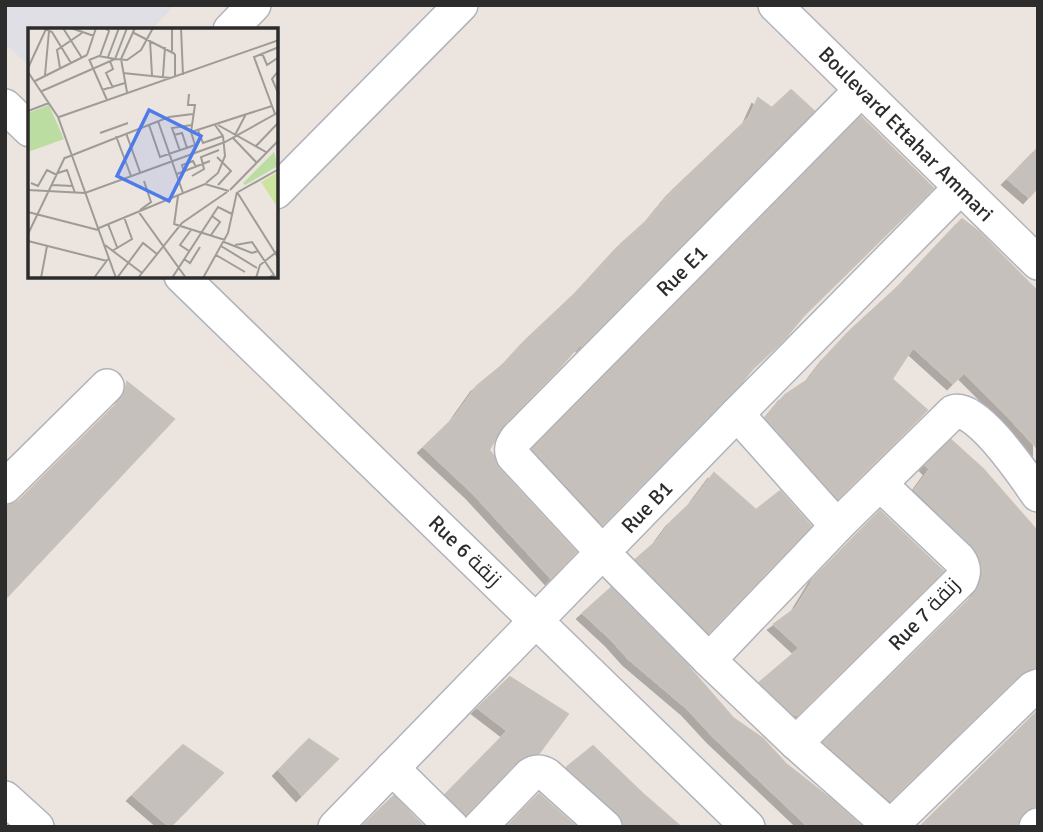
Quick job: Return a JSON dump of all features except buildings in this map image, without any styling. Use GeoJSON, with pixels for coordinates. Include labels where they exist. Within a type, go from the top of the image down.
{"type":"FeatureCollection","features":[{"type":"Feature","properties":{"kind":"street"},"geometry":{"type":"LineString","coordinates":[[232,28],[254,5]]}},
{"type":"Feature","properties":{"kind":"street"},"geometry":{"type":"LineString","coordinates":[[278,190],[461,5]]}},
{"type":"Feature","properties":{"kind":"street","name":"Boulevard Ettahar Ammari"},"geometry":{"type":"LineString","coordinates":[[775,5],[1038,263]]}},
{"type":"Feature","properties":{"kind":"street","name":"Rue E1"},"geometry":{"type":"LineString","coordinates":[[603,553],[513,456],[511,449],[517,438],[861,90]]}},
{"type":"Feature","properties":{"kind":"street"},"geometry":{"type":"LineString","coordinates":[[5,106],[28,128]]}},
{"type":"Feature","properties":{"kind":"street","name":"Rue B1"},"geometry":{"type":"LineString","coordinates":[[335,827],[960,188]]}},
{"type":"Feature","properties":{"kind":"street","name":"Rue 6 زنقة"},"geometry":{"type":"LineString","coordinates":[[187,278],[748,827]]}},
{"type":"Feature","properties":{"kind":"street"},"geometry":{"type":"LineString","coordinates":[[5,486],[107,386]]}},
{"type":"Feature","properties":{"kind":"street"},"geometry":{"type":"LineString","coordinates":[[709,660],[837,526],[951,413],[957,410],[978,422],[998,442],[1038,495]]}},
{"type":"Feature","properties":{"kind":"street"},"geometry":{"type":"LineString","coordinates":[[737,414],[837,526]]}},
{"type":"Feature","properties":{"kind":"street","name":"Rue 7 زنقة"},"geometry":{"type":"LineString","coordinates":[[796,743],[963,576],[963,564],[959,559],[880,484]]}},
{"type":"Feature","properties":{"kind":"street"},"geometry":{"type":"LineString","coordinates":[[603,553],[796,743],[878,817],[888,822],[895,822],[1036,689]]}},
{"type":"Feature","properties":{"kind":"street"},"geometry":{"type":"LineString","coordinates":[[392,768],[452,827]]}},
{"type":"Feature","properties":{"kind":"street"},"geometry":{"type":"LineString","coordinates":[[480,827],[530,775],[540,772],[547,775],[605,827]]}},
{"type":"Feature","properties":{"kind":"street"},"geometry":{"type":"LineString","coordinates":[[5,798],[37,827]]}},
{"type":"Feature","properties":{"kind":"shaded area"},"geometry":{"type":"Polygon","coordinates":[[[5,5],[175,5],[153,28],[28,28],[28,64],[5,44],[5,5]]]}}]}
